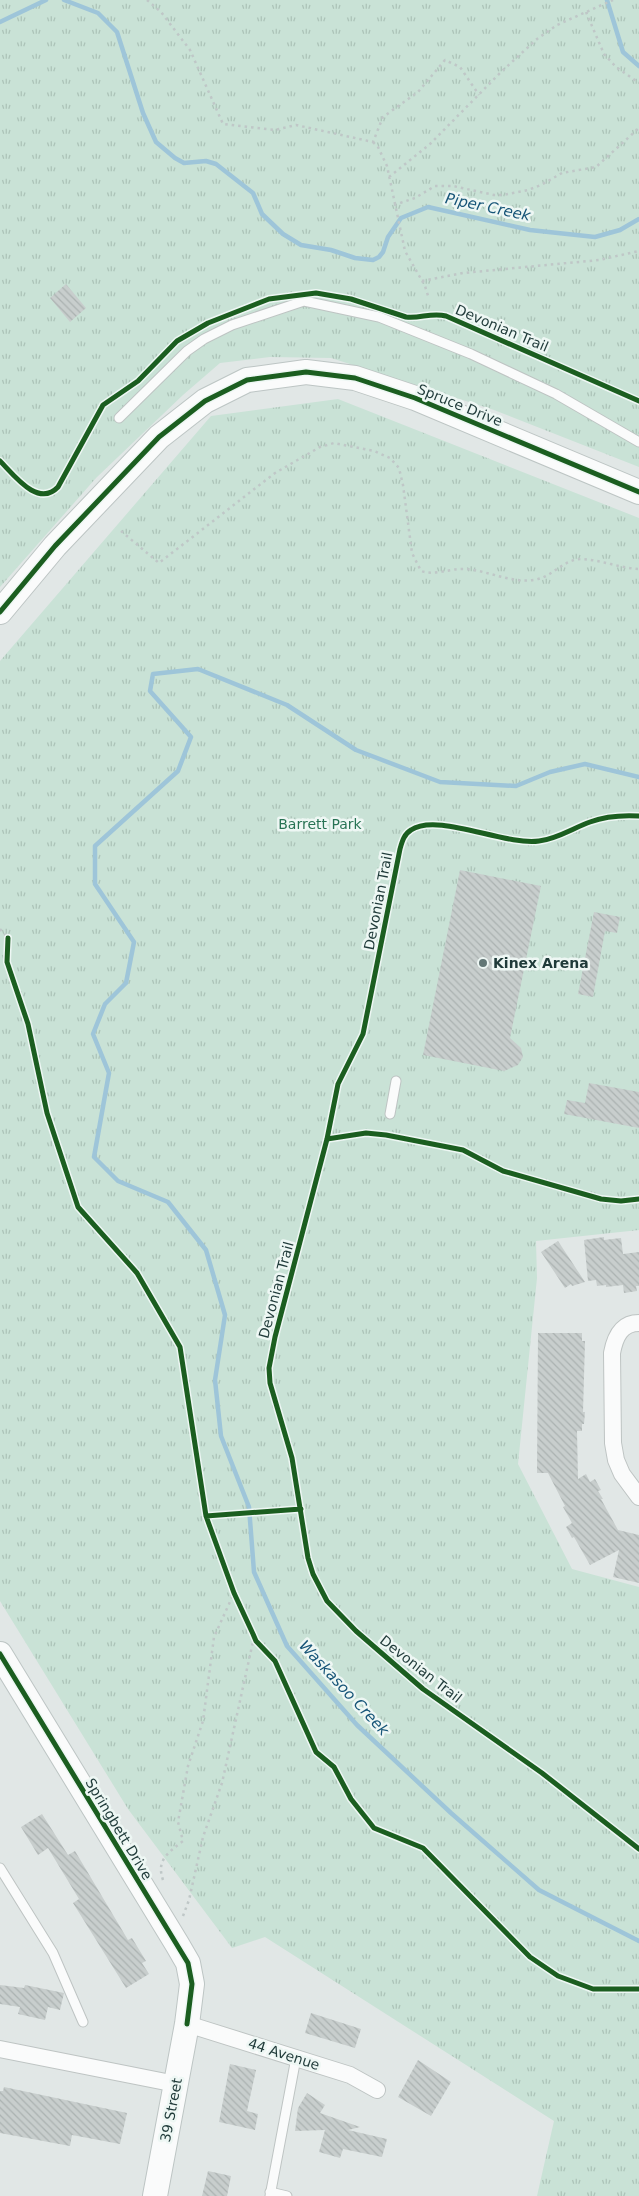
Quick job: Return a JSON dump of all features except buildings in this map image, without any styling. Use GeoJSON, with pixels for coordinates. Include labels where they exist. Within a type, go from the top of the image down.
{"type":"FeatureCollection","features":[{"type":"Feature","properties":{"kind":"street","name":"Spruce Drive"},"geometry":{"type":"LineString","coordinates":[[0,612],[54,546],[160,437],[205,401],[247,380],[306,372],[355,378],[415,398],[639,492]]}},
{"type":"Feature","properties":{"kind":"street"},"geometry":{"type":"LineString","coordinates":[[639,1323],[626,1326],[619,1332],[614,1341],[612,1352],[613,1443],[616,1460],[622,1474],[639,1497]]}},
{"type":"Feature","properties":{"kind":"street","name":"Springbett Drive"},"geometry":{"type":"LineString","coordinates":[[0,1654],[188,1963],[192,1984],[188,2024]]}},
{"type":"Feature","properties":{"kind":"street","name":"44 Avenue"},"geometry":{"type":"LineString","coordinates":[[188,2024],[350,2075],[377,2090]]}},
{"type":"Feature","properties":{"kind":"street","name":"39 Street"},"geometry":{"type":"LineString","coordinates":[[155,2196],[188,2024]]}},
{"type":"Feature","properties":{"kind":"street"},"geometry":{"type":"LineString","coordinates":[[0,2049],[176,2084]]}},
{"type":"Feature","properties":{"kind":"lane"},"geometry":{"type":"LineString","coordinates":[[119,418],[187,351],[204,339],[232,325],[304,301],[379,317],[471,354],[556,394],[639,442]]}},
{"type":"Feature","properties":{"kind":"lane"},"geometry":{"type":"LineString","coordinates":[[390,1114],[396,1081]]}},
{"type":"Feature","properties":{"kind":"lane"},"geometry":{"type":"LineString","coordinates":[[0,1868],[53,1953],[83,2022]]}},
{"type":"Feature","properties":{"kind":"lane"},"geometry":{"type":"LineString","coordinates":[[287,2196],[270,2194],[296,2058]]}},
{"type":"Feature","properties":{"kind":"path"},"geometry":{"type":"LineString","coordinates":[[147,0],[161,12],[190,50],[223,124],[275,130],[296,126],[373,142],[380,151],[387,166],[402,241],[408,257],[422,281],[430,306]]}},
{"type":"Feature","properties":{"kind":"path"},"geometry":{"type":"LineString","coordinates":[[389,177],[430,144],[538,38],[557,25],[613,0]]}},
{"type":"Feature","properties":{"kind":"path"},"geometry":{"type":"LineString","coordinates":[[586,12],[604,54],[616,67],[639,83]]}},
{"type":"Feature","properties":{"kind":"path"},"geometry":{"type":"LineString","coordinates":[[373,142],[383,117],[418,92],[442,62],[449,60],[460,67],[479,95]]}},
{"type":"Feature","properties":{"kind":"path"},"geometry":{"type":"LineString","coordinates":[[394,205],[415,198],[434,186],[453,186],[494,195],[528,190],[562,173],[596,167],[639,128]]}},
{"type":"Feature","properties":{"kind":"path"},"geometry":{"type":"LineString","coordinates":[[422,281],[463,273],[599,260],[639,251]]}},
{"type":"Feature","properties":{"kind":"path"},"geometry":{"type":"LineString","coordinates":[[120,531],[159,563],[275,473],[334,442],[374,451],[390,458],[399,468],[412,553],[421,571],[434,573],[452,569],[467,569],[528,581],[540,579],[564,563],[582,559],[639,569]]}},
{"type":"Feature","properties":{"kind":"path"},"geometry":{"type":"LineString","coordinates":[[0,929],[8,938]]}},
{"type":"Feature","properties":{"kind":"path"},"geometry":{"type":"LineString","coordinates":[[162,1860],[183,1841],[178,1822],[188,1766],[203,1721],[214,1637],[234,1593]]}},
{"type":"Feature","properties":{"kind":"path"},"geometry":{"type":"LineString","coordinates":[[182,1920],[189,1900],[203,1837],[222,1783],[254,1637]]}},
{"type":"Feature","properties":{"kind":"green space"},"geometry":{"type":"Polygon","coordinates":[[[0,0],[639,0],[639,467],[494,410],[331,358],[270,357],[220,363],[183,395],[96,478],[0,587],[0,0]]]}},
{"type":"Feature","properties":{"kind":"green space","name":"Barrett Park"},"geometry":{"type":"Polygon","coordinates":[[[338,399],[639,518],[639,1230],[536,1241],[537,1278],[518,1464],[572,1569],[639,1587],[639,2196],[537,2196],[554,2121],[265,1937],[232,1948],[128,1809],[0,1601],[0,661],[211,416],[338,399]]]}},
{"type":"Feature","properties":{"kind":"waterway","name":"Piper Creek"},"geometry":{"type":"LineString","coordinates":[[0,22],[46,0]]}},
{"type":"Feature","properties":{"kind":"waterway","name":"Piper Creek"},"geometry":{"type":"LineString","coordinates":[[64,0],[98,13],[117,32],[143,113],[156,142],[184,163],[206,161],[216,164],[253,193],[262,214],[283,234],[301,245],[331,250],[355,258],[373,260],[383,252],[388,237],[401,218],[428,207],[530,230],[595,237],[620,230],[639,219]]}},
{"type":"Feature","properties":{"kind":"waterway","name":"Piper Creek"},"geometry":{"type":"LineString","coordinates":[[607,0],[623,52],[639,66]]}},
{"type":"Feature","properties":{"kind":"waterway","name":"Waskasoo Creek"},"geometry":{"type":"LineString","coordinates":[[639,777],[585,764],[550,772],[516,786],[440,782],[356,750],[287,705],[198,669],[153,674],[150,691],[191,737],[178,771],[95,846],[95,884],[134,942],[126,983],[105,1004],[93,1034],[109,1073],[94,1157],[118,1181],[168,1202],[206,1250],[225,1315],[215,1380],[221,1436],[249,1507],[254,1572],[287,1646],[357,1725],[451,1813],[539,1890],[639,1941]]}},
{"type":"Feature","properties":{"kind":"cycle path","name":"Devonian Trail"},"geometry":{"type":"LineString","coordinates":[[0,461],[19,481],[35,492],[42,494],[50,492],[58,487],[103,405],[138,381],[177,341],[208,323],[269,299],[316,293],[351,299],[406,317],[446,316],[639,401]]}},
{"type":"Feature","properties":{"kind":"cycle path"},"geometry":{"type":"LineString","coordinates":[[0,612],[55,546],[159,437],[205,401],[247,380],[306,372],[355,378],[415,398],[639,492]]}},
{"type":"Feature","properties":{"kind":"cycle path","name":"Devonian Trail"},"geometry":{"type":"LineString","coordinates":[[639,816],[602,818],[552,838],[539,841],[508,839],[437,825],[423,826],[411,830],[405,836],[400,849],[363,1034],[338,1084],[327,1139],[275,1337],[269,1368],[270,1383],[292,1458],[308,1558],[313,1574],[327,1601],[356,1631],[423,1689],[542,1773],[639,1849]]}},
{"type":"Feature","properties":{"kind":"cycle path"},"geometry":{"type":"LineString","coordinates":[[8,938],[7,962],[28,1024],[47,1113],[78,1207],[137,1273],[180,1347],[206,1516],[234,1593],[256,1641],[275,1661],[316,1752],[334,1767],[351,1799],[374,1828],[423,1848],[530,1957],[558,1976],[593,1989],[639,1989]]}},
{"type":"Feature","properties":{"kind":"cycle path"},"geometry":{"type":"LineString","coordinates":[[327,1139],[366,1133],[386,1135],[463,1150],[503,1171],[601,1199],[621,1201],[639,1199]]}},
{"type":"Feature","properties":{"kind":"cycle path"},"geometry":{"type":"LineString","coordinates":[[206,1516],[301,1509]]}},
{"type":"Feature","properties":{"kind":"cycle path"},"geometry":{"type":"LineString","coordinates":[[0,1654],[188,1963],[192,1984],[187,2024]]}},
{"type":"Feature","properties":{"kind":"place","name":"Kinex Arena"},"geometry":{"type":"Point","coordinates":[483,963]}}]}
